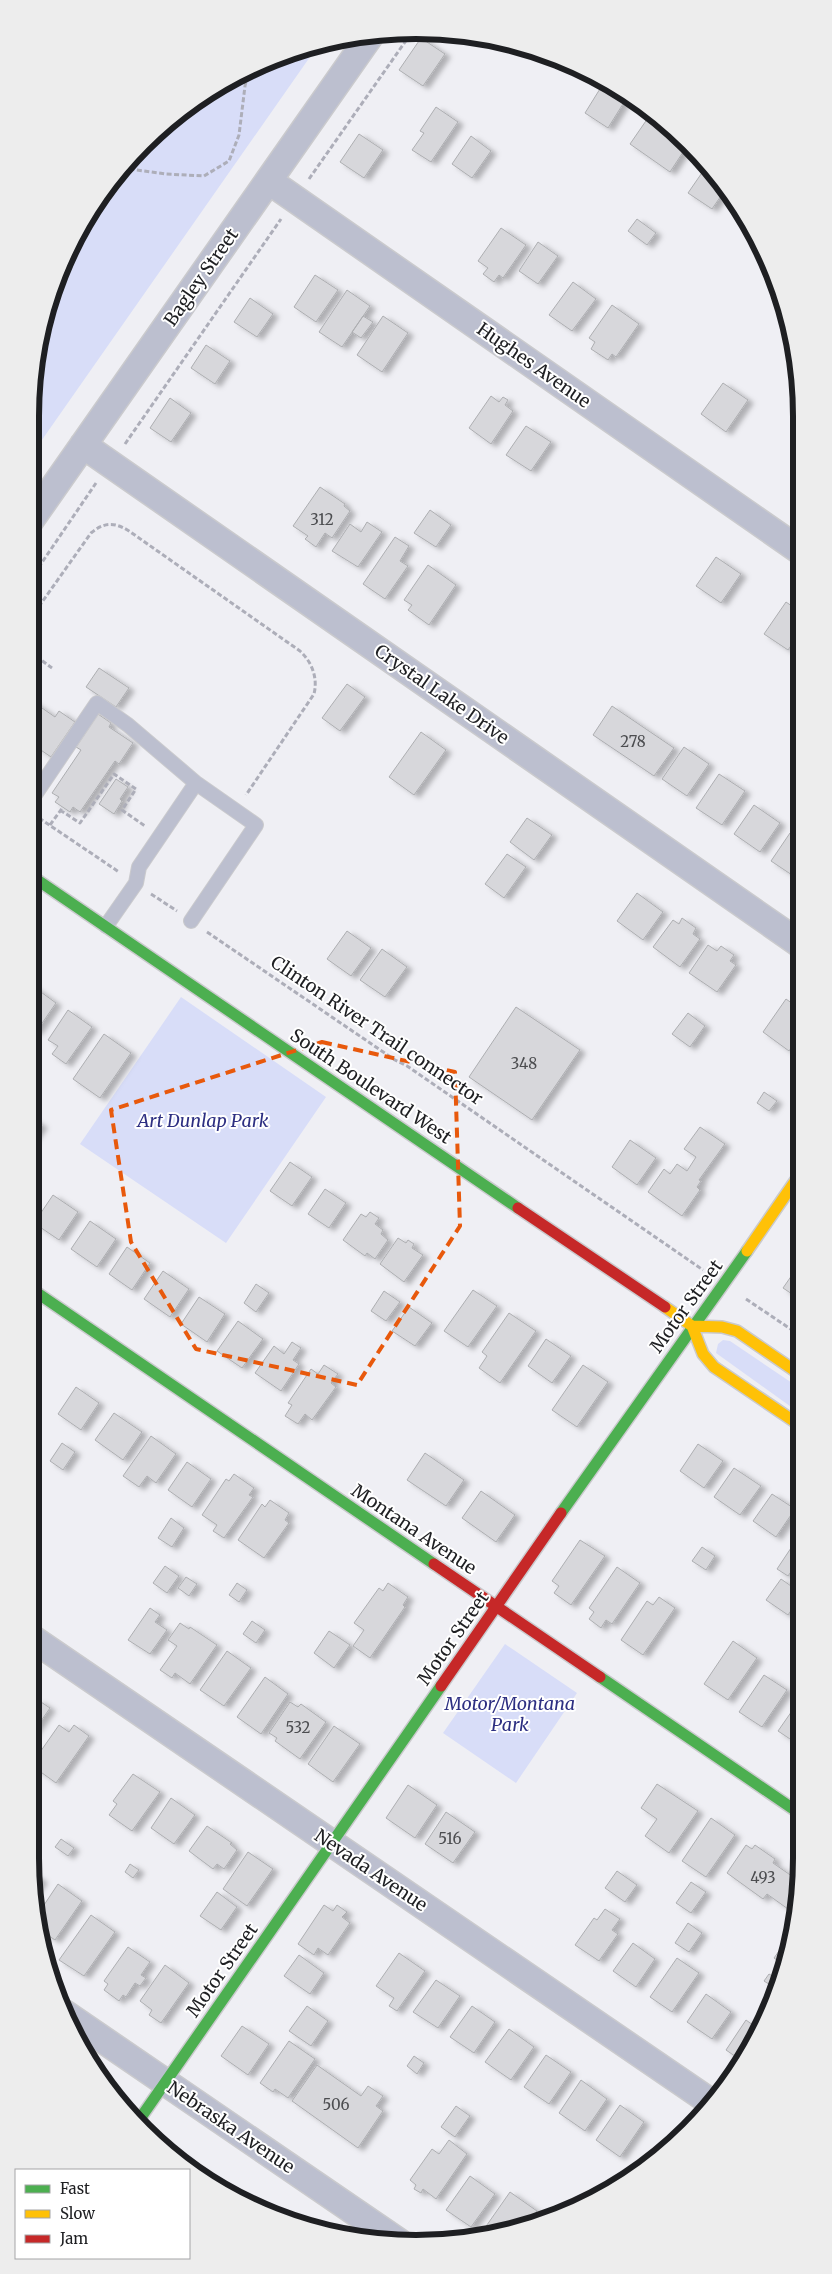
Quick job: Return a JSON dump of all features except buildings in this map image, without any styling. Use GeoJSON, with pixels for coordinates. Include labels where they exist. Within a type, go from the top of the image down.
{"type":"FeatureCollection","features":[{"type":"Feature","properties":{"kind":"street","name":"Bagley Street"},"geometry":{"type":"LineString","coordinates":[[39,509],[366,42]]}},
{"type":"Feature","properties":{"kind":"street","name":"Hughes Avenue"},"geometry":{"type":"LineString","coordinates":[[269,181],[793,546]]}},
{"type":"Feature","properties":{"kind":"street","name":"Crystal Lake Drive"},"geometry":{"type":"LineString","coordinates":[[83,445],[793,939]]}},
{"type":"Feature","properties":{"kind":"street","name":"South Boulevard West"},"geometry":{"type":"LineString","coordinates":[[39,881],[692,1326]]}},
{"type":"Feature","properties":{"kind":"street","name":"Motor Street"},"geometry":{"type":"LineString","coordinates":[[141,2117],[496,1606],[793,1184]]}},
{"type":"Feature","properties":{"kind":"street","name":"Montana Avenue"},"geometry":{"type":"LineString","coordinates":[[39,1294],[793,1809]]}},
{"type":"Feature","properties":{"kind":"street"},"geometry":{"type":"LineString","coordinates":[[793,1370],[737,1332],[722,1327],[692,1326],[703,1354],[714,1367],[793,1421]]}},
{"type":"Feature","properties":{"kind":"street","name":"Nevada Avenue"},"geometry":{"type":"LineString","coordinates":[[39,1643],[706,2100]]}},
{"type":"Feature","properties":{"kind":"street","name":"Nebraska Avenue"},"geometry":{"type":"LineString","coordinates":[[76,2021],[386,2234]]}},
{"type":"Feature","properties":{"kind":"lane"},"geometry":{"type":"LineString","coordinates":[[39,788],[96,703],[128,725],[196,783],[256,825],[191,921]]}},
{"type":"Feature","properties":{"kind":"lane"},"geometry":{"type":"LineString","coordinates":[[106,926],[136,883],[139,867],[196,783]]}},
{"type":"Feature","properties":{"kind":"path"},"geometry":{"type":"LineString","coordinates":[[305,185],[407,39]]}},
{"type":"Feature","properties":{"kind":"path"},"geometry":{"type":"LineString","coordinates":[[130,169],[166,174],[204,176],[229,161],[239,135],[247,79]]}},
{"type":"Feature","properties":{"kind":"path"},"geometry":{"type":"LineString","coordinates":[[120,451],[286,212]]}},
{"type":"Feature","properties":{"kind":"path"},"geometry":{"type":"LineString","coordinates":[[39,567],[102,477]]}},
{"type":"Feature","properties":{"kind":"path"},"geometry":{"type":"LineString","coordinates":[[39,606],[91,533],[101,525],[113,524],[130,531],[306,656],[314,675],[314,694],[236,810]]}},
{"type":"Feature","properties":{"kind":"path"},"geometry":{"type":"LineString","coordinates":[[39,659],[52,668]]}},
{"type":"Feature","properties":{"kind":"path"},"geometry":{"type":"LineString","coordinates":[[50,826],[61,808],[80,823],[114,774],[136,789],[122,810],[160,836]]}},
{"type":"Feature","properties":{"kind":"path","name":"Clinton River Trail connector"},"geometry":{"type":"LineString","coordinates":[[39,818],[386,1054],[407,1066],[707,1272]]}},
{"type":"Feature","properties":{"kind":"path"},"geometry":{"type":"LineString","coordinates":[[743,1297],[793,1331]]}},
{"type":"Feature","properties":{"kind":"highlighted area"},"geometry":{"type":"Polygon","coordinates":[[[322,1042],[455,1072],[460,1226],[357,1385],[196,1349],[131,1242],[111,1110],[322,1042]]]}},
{"type":"Feature","properties":{"kind":"green space"},"geometry":{"type":"Polygon","coordinates":[[[312,54],[39,444],[42,367],[52,318],[67,272],[89,227],[102,206],[132,167],[149,149],[167,132],[206,102],[227,89],[272,67],[312,54]]]}},
{"type":"Feature","properties":{"kind":"green space","name":"Art Dunlap Park"},"geometry":{"type":"Polygon","coordinates":[[[181,997],[326,1097],[226,1243],[80,1144],[181,997]]]}},
{"type":"Feature","properties":{"kind":"green space"},"geometry":{"type":"Polygon","coordinates":[[[723,1340],[730,1341],[793,1384],[793,1408],[716,1353],[718,1344],[723,1340]]]}},
{"type":"Feature","properties":{"kind":"green space","name":"Motor/Montana Park"},"geometry":{"type":"Polygon","coordinates":[[[505,1644],[577,1693],[516,1783],[443,1733],[505,1644]]]}},
{"type":"Feature","properties":{"kind":"traffic: fast"},"geometry":{"type":"LineString","coordinates":[[39,881],[518,1208]]}},
{"type":"Feature","properties":{"kind":"traffic: fast"},"geometry":{"type":"LineString","coordinates":[[561,1513],[747,1251]]}},
{"type":"Feature","properties":{"kind":"traffic: fast"},"geometry":{"type":"LineString","coordinates":[[39,1294],[434,1564]]}},
{"type":"Feature","properties":{"kind":"traffic: fast"},"geometry":{"type":"LineString","coordinates":[[600,1677],[793,1809]]}},
{"type":"Feature","properties":{"kind":"traffic: fast"},"geometry":{"type":"LineString","coordinates":[[141,2117],[441,1686]]}},
{"type":"Feature","properties":{"kind":"traffic: slow"},"geometry":{"type":"LineString","coordinates":[[747,1251],[793,1184]]}},
{"type":"Feature","properties":{"kind":"traffic: slow"},"geometry":{"type":"LineString","coordinates":[[665,1307],[692,1326],[722,1327],[737,1331],[793,1370]]}},
{"type":"Feature","properties":{"kind":"traffic: slow"},"geometry":{"type":"LineString","coordinates":[[692,1326],[703,1354],[714,1367],[793,1421]]}},
{"type":"Feature","properties":{"kind":"traffic: jam"},"geometry":{"type":"LineString","coordinates":[[518,1208],[665,1307]]}},
{"type":"Feature","properties":{"kind":"traffic: jam"},"geometry":{"type":"LineString","coordinates":[[441,1686],[561,1513]]}},
{"type":"Feature","properties":{"kind":"traffic: jam"},"geometry":{"type":"LineString","coordinates":[[434,1564],[600,1677]]}}]}
